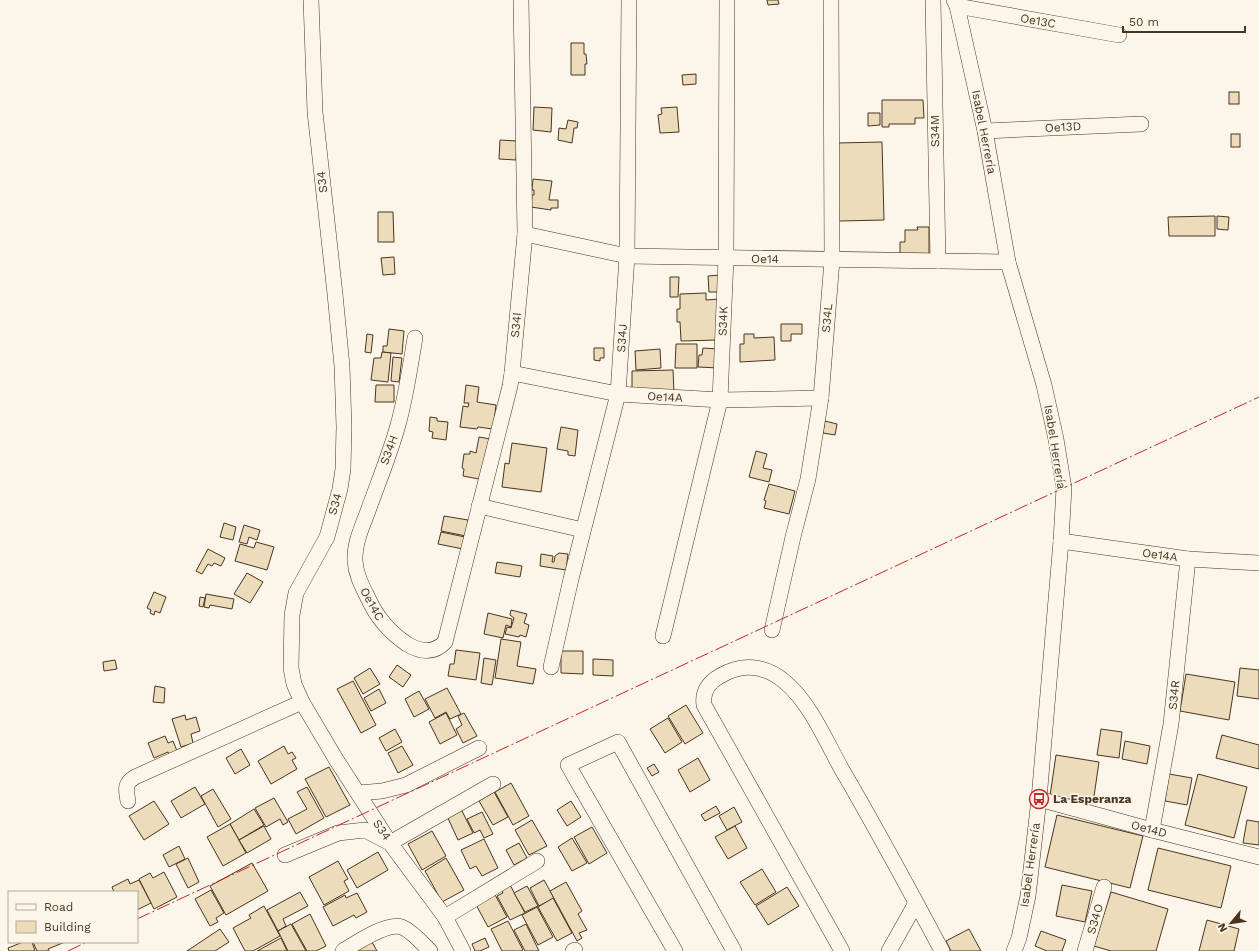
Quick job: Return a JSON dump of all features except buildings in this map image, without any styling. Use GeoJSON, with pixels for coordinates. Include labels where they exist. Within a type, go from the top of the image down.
{"type":"FeatureCollection","features":[{"type":"Feature","properties":{"kind":"street","name":"S34"},"geometry":{"type":"LineString","coordinates":[[311,0],[315,112],[336,294],[342,366],[344,427],[343,469],[340,489],[326,537],[296,593],[292,615],[291,668],[294,684],[302,702],[333,755],[390,842],[445,917],[464,951]]}},
{"type":"Feature","properties":{"kind":"street","name":"S34I"},"geometry":{"type":"LineString","coordinates":[[445,642],[510,386],[512,373],[525,234],[522,0]]}},
{"type":"Feature","properties":{"kind":"street","name":"S34J"},"geometry":{"type":"LineString","coordinates":[[551,668],[583,530],[618,394],[627,256],[629,0]]}},
{"type":"Feature","properties":{"kind":"street","name":"S34K"},"geometry":{"type":"LineString","coordinates":[[663,636],[720,400],[726,258],[727,0]]}},
{"type":"Feature","properties":{"kind":"street","name":"S34L"},"geometry":{"type":"LineString","coordinates":[[772,630],[808,479],[821,398],[832,260],[831,0]]}},
{"type":"Feature","properties":{"kind":"street","name":"S34M"},"geometry":{"type":"LineString","coordinates":[[933,0],[938,261]]}},
{"type":"Feature","properties":{"kind":"street","name":"Oe13C"},"geometry":{"type":"LineString","coordinates":[[955,3],[1119,35]]}},
{"type":"Feature","properties":{"kind":"street","name":"Isabel Herrería"},"geometry":{"type":"LineString","coordinates":[[955,3],[985,131],[1008,262],[1044,385],[1056,439],[1064,488],[1061,541],[1039,799],[1028,896],[1019,938],[1014,951]]}},
{"type":"Feature","properties":{"kind":"street","name":"Oe13D"},"geometry":{"type":"LineString","coordinates":[[985,131],[1141,124]]}},
{"type":"Feature","properties":{"kind":"street","name":"Oe14"},"geometry":{"type":"LineString","coordinates":[[525,234],[627,256],[1008,262]]}},
{"type":"Feature","properties":{"kind":"street","name":"S34H"},"geometry":{"type":"LineString","coordinates":[[355,560],[361,531],[398,426],[415,338]]}},
{"type":"Feature","properties":{"kind":"street","name":"Oe14A"},"geometry":{"type":"LineString","coordinates":[[512,373],[618,394],[720,400],[821,398]]}},
{"type":"Feature","properties":{"kind":"street"},"geometry":{"type":"LineString","coordinates":[[479,506],[583,530]]}},
{"type":"Feature","properties":{"kind":"street","name":"Oe14A"},"geometry":{"type":"LineString","coordinates":[[1061,541],[1188,559],[1259,563]]}},
{"type":"Feature","properties":{"kind":"street","name":"S34R"},"geometry":{"type":"LineString","coordinates":[[1152,830],[1171,724],[1188,559]]}},
{"type":"Feature","properties":{"kind":"street","name":"Oe14C"},"geometry":{"type":"LineString","coordinates":[[355,560],[359,580],[375,612],[386,628],[407,644],[421,650],[434,650],[445,642]]}},
{"type":"Feature","properties":{"kind":"street"},"geometry":{"type":"LineString","coordinates":[[842,951],[704,705],[703,697],[707,688],[716,678],[732,670],[750,667],[763,669],[776,676],[794,690],[806,705],[942,951]]}},
{"type":"Feature","properties":{"kind":"street"},"geometry":{"type":"LineString","coordinates":[[128,801],[126,788],[127,784],[135,777],[302,702]]}},
{"type":"Feature","properties":{"kind":"street"},"geometry":{"type":"LineString","coordinates":[[675,951],[568,765],[618,742],[734,951]]}},
{"type":"Feature","properties":{"kind":"street"},"geometry":{"type":"LineString","coordinates":[[358,793],[382,792],[406,785],[479,748]]}},
{"type":"Feature","properties":{"kind":"street"},"geometry":{"type":"LineString","coordinates":[[285,855],[338,833],[365,830],[390,842],[493,784]]}},
{"type":"Feature","properties":{"kind":"street","name":"Oe14D"},"geometry":{"type":"LineString","coordinates":[[1039,799],[1259,857]]}},
{"type":"Feature","properties":{"kind":"street"},"geometry":{"type":"LineString","coordinates":[[445,917],[537,861]]}},
{"type":"Feature","properties":{"kind":"street","name":"S34O"},"geometry":{"type":"LineString","coordinates":[[1085,951],[1104,887]]}},
{"type":"Feature","properties":{"kind":"street"},"geometry":{"type":"LineString","coordinates":[[889,951],[916,903]]}},
{"type":"Feature","properties":{"kind":"street"},"geometry":{"type":"LineString","coordinates":[[342,951],[383,929],[394,926],[400,927],[413,934],[430,951]]}},
{"type":"Feature","properties":{"kind":"power"},"geometry":{"type":"LineString","coordinates":[[138,919],[1259,397]]}},
{"type":"Feature","properties":{"kind":"power"},"geometry":{"type":"LineString","coordinates":[[68,951],[85,943]]}},
{"type":"Feature","properties":{"kind":"place","name":"La Esperanza"},"geometry":{"type":"Point","coordinates":[1039,799]}}]}
